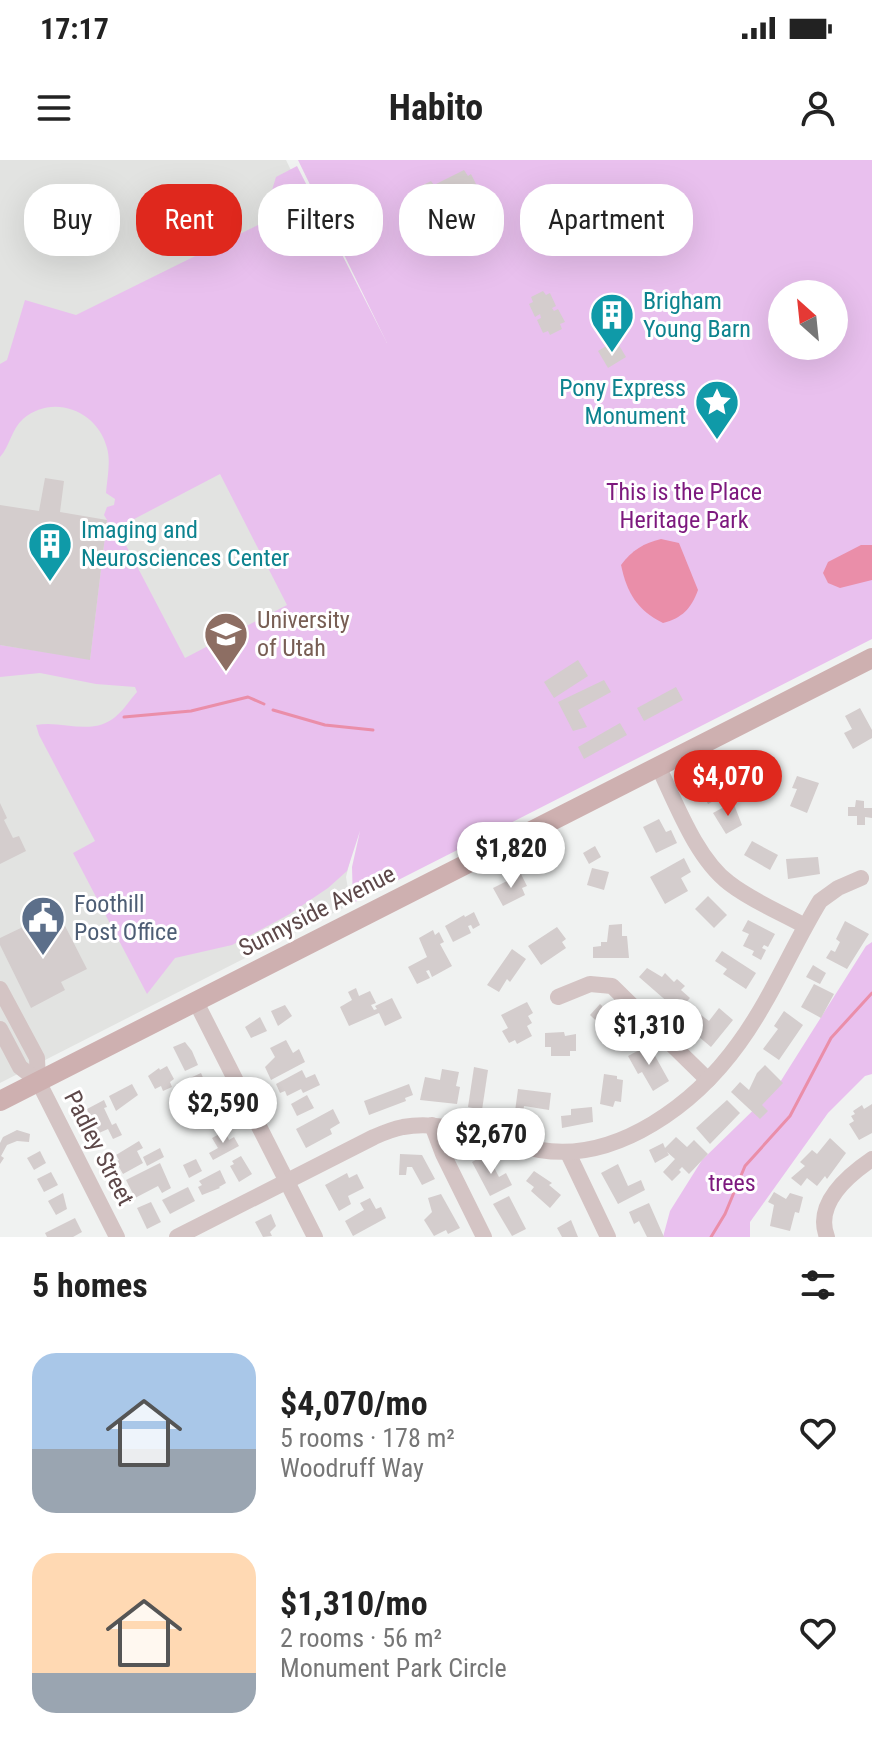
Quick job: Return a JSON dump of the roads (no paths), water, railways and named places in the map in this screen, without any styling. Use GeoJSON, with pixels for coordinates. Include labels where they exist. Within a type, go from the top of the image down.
{"type":"FeatureCollection","features":[{"type":"Feature","properties":{"kind":"main road","name":"Sunnyside Avenue"},"geometry":{"type":"LineString","coordinates":[[0,1101],[872,658]]}},
{"type":"Feature","properties":{"kind":"street"},"geometry":{"type":"LineString","coordinates":[[658,766],[702,854],[713,869],[742,893],[805,926]]}},
{"type":"Feature","properties":{"kind":"street"},"geometry":{"type":"LineString","coordinates":[[177,1237],[374,1137],[402,1127],[432,1125],[568,1153],[617,1142],[646,1127],[708,1080],[739,1043],[768,997],[805,926],[828,893],[861,878]]}},
{"type":"Feature","properties":{"kind":"street"},"geometry":{"type":"LineString","coordinates":[[558,997],[590,984],[612,986],[708,1080]]}},
{"type":"Feature","properties":{"kind":"street"},"geometry":{"type":"LineString","coordinates":[[0,989],[37,1058],[38,1081]]}},
{"type":"Feature","properties":{"kind":"street"},"geometry":{"type":"LineString","coordinates":[[196,1002],[315,1237]]}},
{"type":"Feature","properties":{"kind":"street"},"geometry":{"type":"LineString","coordinates":[[0,1029],[20,1067],[38,1081]]}},
{"type":"Feature","properties":{"kind":"street","name":"Padley Street"},"geometry":{"type":"LineString","coordinates":[[38,1081],[117,1237]]}},
{"type":"Feature","properties":{"kind":"street"},"geometry":{"type":"LineString","coordinates":[[432,1125],[484,1237]]}},
{"type":"Feature","properties":{"kind":"street"},"geometry":{"type":"LineString","coordinates":[[568,1153],[608,1237]]}},
{"type":"Feature","properties":{"kind":"street"},"geometry":{"type":"LineString","coordinates":[[827,1237],[824,1223],[832,1198],[849,1176],[872,1159]]}},
{"type":"Feature","properties":{"kind":"waterway"},"geometry":{"type":"LineString","coordinates":[[124,717],[191,711],[248,697],[264,704]]}},
{"type":"Feature","properties":{"kind":"waterway"},"geometry":{"type":"LineString","coordinates":[[273,710],[325,725],[373,730]]}},
{"type":"Feature","properties":{"kind":"waterway"},"geometry":{"type":"LineString","coordinates":[[711,1237],[725,1214],[745,1166],[790,1116],[831,1038],[872,993]]}},
{"type":"Feature","properties":{"kind":"place","name":"Brigham Young Barn"},"geometry":{"type":"Point","coordinates":[612,354]}},
{"type":"Feature","properties":{"kind":"place","name":"Pony Express Monument"},"geometry":{"type":"Point","coordinates":[717,441]}},
{"type":"Feature","properties":{"kind":"place","name":"Imaging and Neurosciences Center"},"geometry":{"type":"Point","coordinates":[50,583]}},
{"type":"Feature","properties":{"kind":"place","name":"University of Utah"},"geometry":{"type":"Point","coordinates":[226,673]}},
{"type":"Feature","properties":{"kind":"place","name":"Foothill Post Office"},"geometry":{"type":"Point","coordinates":[43,957]}},
{"type":"Feature","properties":{"kind":"park label","name":"This is the Place Heritage Park"},"geometry":{"type":"Point","coordinates":[684,506]}},
{"type":"Feature","properties":{"kind":"park label","name":"trees"},"geometry":{"type":"Point","coordinates":[732,1183]}}]}
